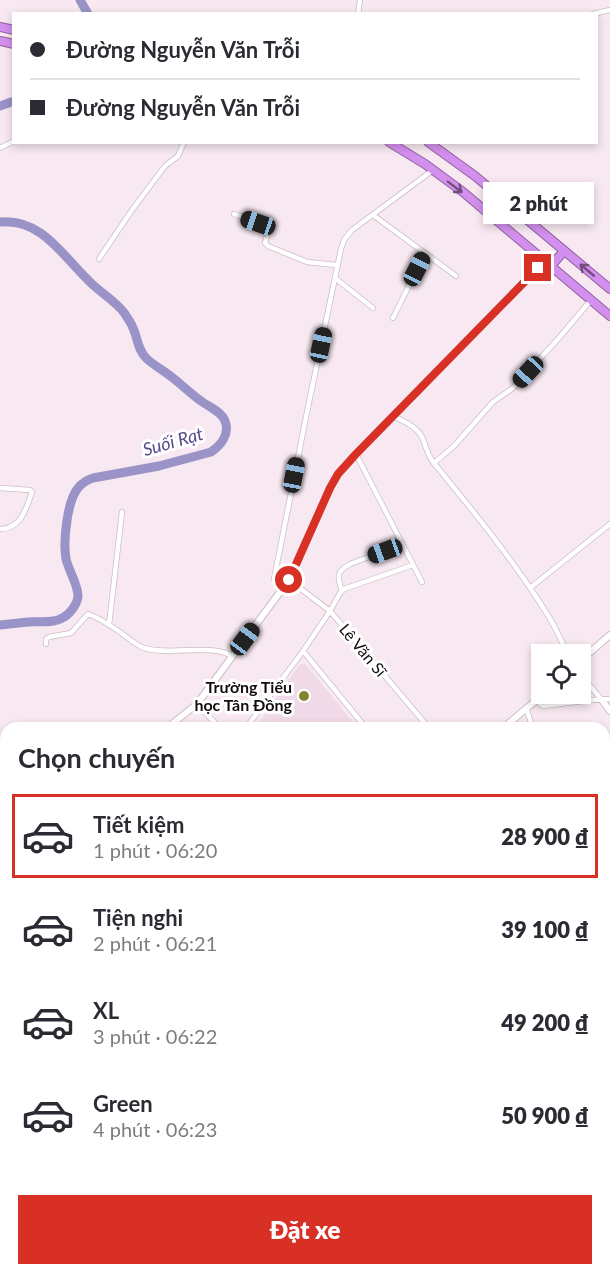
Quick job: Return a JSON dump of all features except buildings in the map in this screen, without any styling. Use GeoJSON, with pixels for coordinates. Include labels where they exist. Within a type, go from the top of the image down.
{"type":"FeatureCollection","features":[{"type":"Feature","properties":{"kind":"highway"},"geometry":{"type":"LineString","coordinates":[[392,144],[463,192],[610,316]]}},
{"type":"Feature","properties":{"kind":"highway"},"geometry":{"type":"LineString","coordinates":[[429,144],[475,176],[610,289]]}},
{"type":"Feature","properties":{"kind":"highway"},"geometry":{"type":"LineString","coordinates":[[551,266],[564,251]]}},
{"type":"Feature","properties":{"kind":"street"},"geometry":{"type":"LineString","coordinates":[[99,259],[165,166],[178,156],[183,144]]}},
{"type":"Feature","properties":{"kind":"street"},"geometry":{"type":"LineString","coordinates":[[284,586],[274,579],[336,265],[345,240],[352,230],[433,170]]}},
{"type":"Feature","properties":{"kind":"street"},"geometry":{"type":"LineString","coordinates":[[234,214],[263,224],[269,232],[265,243],[268,246],[307,262],[336,265]]}},
{"type":"Feature","properties":{"kind":"street"},"geometry":{"type":"LineString","coordinates":[[373,215],[456,276]]}},
{"type":"Feature","properties":{"kind":"street"},"geometry":{"type":"LineString","coordinates":[[393,318],[425,253]]}},
{"type":"Feature","properties":{"kind":"street"},"geometry":{"type":"LineString","coordinates":[[174,722],[197,704],[289,580],[338,474],[538,268],[551,266]]}},
{"type":"Feature","properties":{"kind":"street"},"geometry":{"type":"LineString","coordinates":[[335,278],[373,308]]}},
{"type":"Feature","properties":{"kind":"street"},"geometry":{"type":"LineString","coordinates":[[434,463],[454,446],[493,402],[513,388],[591,300]]}},
{"type":"Feature","properties":{"kind":"street"},"geometry":{"type":"LineString","coordinates":[[393,416],[417,431],[429,457],[479,518],[530,588],[563,644]]}},
{"type":"Feature","properties":{"kind":"street"},"geometry":{"type":"LineString","coordinates":[[356,454],[422,582]]}},
{"type":"Feature","properties":{"kind":"street"},"geometry":{"type":"LineString","coordinates":[[0,488],[25,489],[32,492],[23,514],[15,525],[8,529],[0,529]]}},
{"type":"Feature","properties":{"kind":"street"},"geometry":{"type":"LineString","coordinates":[[109,625],[122,512]]}},
{"type":"Feature","properties":{"kind":"street"},"geometry":{"type":"LineString","coordinates":[[530,588],[610,524]]}},
{"type":"Feature","properties":{"kind":"street"},"geometry":{"type":"LineString","coordinates":[[342,591],[338,578],[345,567],[403,544]]}},
{"type":"Feature","properties":{"kind":"street"},"geometry":{"type":"LineString","coordinates":[[250,722],[303,651],[342,591],[413,565]]}},
{"type":"Feature","properties":{"kind":"street","name":"Lê Văn Sĩ"},"geometry":{"type":"LineString","coordinates":[[289,580],[330,611],[424,722]]}},
{"type":"Feature","properties":{"kind":"street"},"geometry":{"type":"LineString","coordinates":[[46,644],[46,639],[49,637],[71,633],[88,614],[109,625],[142,648],[158,651],[225,651],[232,656]]}},
{"type":"Feature","properties":{"kind":"street"},"geometry":{"type":"LineString","coordinates":[[591,651],[610,635]]}},
{"type":"Feature","properties":{"kind":"street"},"geometry":{"type":"LineString","coordinates":[[303,651],[361,722]]}},
{"type":"Feature","properties":{"kind":"street"},"geometry":{"type":"LineString","coordinates":[[591,687],[610,711]]}},
{"type":"Feature","properties":{"kind":"street"},"geometry":{"type":"LineString","coordinates":[[591,700],[610,699]]}},
{"type":"Feature","properties":{"kind":"street"},"geometry":{"type":"LineString","coordinates":[[197,704],[214,722]]}},
{"type":"Feature","properties":{"kind":"street"},"geometry":{"type":"LineString","coordinates":[[510,722],[531,704]]}},
{"type":"Feature","properties":{"kind":"street"},"geometry":{"type":"LineString","coordinates":[[541,704],[543,706],[559,704]]}},
{"type":"Feature","properties":{"kind":"street"},"geometry":{"type":"LineString","coordinates":[[526,708],[531,722]]}},
{"type":"Feature","properties":{"kind":"shaded area","name":"Trường Tiểu học Tân Đồng"},"geometry":{"type":"Polygon","coordinates":[[[300,664],[305,664],[353,722],[259,722],[300,664]]]}},
{"type":"Feature","properties":{"kind":"waterway","name":"Suối Rạt"},"geometry":{"type":"LineString","coordinates":[[80,0],[87,12]]}},
{"type":"Feature","properties":{"kind":"waterway","name":"Suối Rạt"},"geometry":{"type":"LineString","coordinates":[[0,106],[12,102]]}},
{"type":"Feature","properties":{"kind":"waterway","name":"Suối Rạt"},"geometry":{"type":"LineString","coordinates":[[0,222],[14,222],[27,226],[50,240],[92,284],[121,309],[131,323],[141,352],[147,359],[218,412],[226,426],[221,443],[211,452],[159,466],[93,478],[81,485],[71,502],[65,543],[66,559],[78,595],[72,610],[55,621],[0,625]]}},
{"type":"Feature","properties":{"kind":"place","name":"Trường Tiểu học Tân Đồng"},"geometry":{"type":"Point","coordinates":[304,696]}},
{"type":"Feature","properties":{"kind":"route"},"geometry":{"type":"LineString","coordinates":[[289,580],[338,474],[538,268]]}}]}
